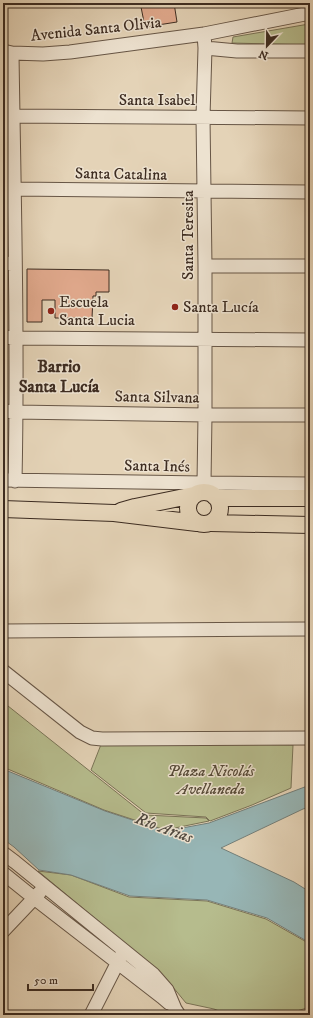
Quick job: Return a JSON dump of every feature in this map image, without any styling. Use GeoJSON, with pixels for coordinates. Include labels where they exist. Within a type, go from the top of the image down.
{"type":"FeatureCollection","features":[{"type":"Feature","properties":{"kind":"main road"},"geometry":{"type":"LineString","coordinates":[[114,512],[205,492],[225,498],[310,498]]}},
{"type":"Feature","properties":{"kind":"main road"},"geometry":{"type":"LineString","coordinates":[[205,492],[218,501],[220,511],[215,520],[204,523],[192,520],[187,510],[190,499],[205,492]]}},
{"type":"Feature","properties":{"kind":"main road"},"geometry":{"type":"LineString","coordinates":[[3,509],[114,512],[204,523],[310,525]]}},
{"type":"Feature","properties":{"kind":"street","name":"Avenida Santa Olivia"},"geometry":{"type":"LineString","coordinates":[[7,52],[43,54],[70,52],[204,34],[310,13]]}},
{"type":"Feature","properties":{"kind":"street","name":"Santa Teresita"},"geometry":{"type":"LineString","coordinates":[[204,34],[205,492]]}},
{"type":"Feature","properties":{"kind":"street"},"geometry":{"type":"LineString","coordinates":[[205,48],[237,51],[310,51]]}},
{"type":"Feature","properties":{"kind":"street"},"geometry":{"type":"LineString","coordinates":[[7,52],[10,337],[16,412],[9,480]]}},
{"type":"Feature","properties":{"kind":"street","name":"Santa Isabel"},"geometry":{"type":"LineString","coordinates":[[8,115],[310,118]]}},
{"type":"Feature","properties":{"kind":"street","name":"Santa Catalina"},"geometry":{"type":"LineString","coordinates":[[8,189],[310,192]]}},
{"type":"Feature","properties":{"kind":"street"},"geometry":{"type":"LineString","coordinates":[[205,266],[310,266]]}},
{"type":"Feature","properties":{"kind":"street"},"geometry":{"type":"LineString","coordinates":[[10,337],[310,340]]}},
{"type":"Feature","properties":{"kind":"street","name":"Santa Silvana"},"geometry":{"type":"LineString","coordinates":[[3,411],[205,415],[310,415]]}},
{"type":"Feature","properties":{"kind":"street","name":"Santa Inés"},"geometry":{"type":"LineString","coordinates":[[9,480],[205,492],[310,484]]}},
{"type":"Feature","properties":{"kind":"street"},"geometry":{"type":"LineString","coordinates":[[3,631],[310,629]]}},
{"type":"Feature","properties":{"kind":"street"},"geometry":{"type":"LineString","coordinates":[[3,671],[80,732],[92,738],[310,738]]}},
{"type":"Feature","properties":{"kind":"street"},"geometry":{"type":"LineString","coordinates":[[3,853],[46,887],[121,956],[177,1012]]}},
{"type":"Feature","properties":{"kind":"street"},"geometry":{"type":"LineString","coordinates":[[3,873],[34,898],[121,956]]}},
{"type":"Feature","properties":{"kind":"street"},"geometry":{"type":"LineString","coordinates":[[3,931],[46,887]]}},
{"type":"Feature","properties":{"kind":"street"},"geometry":{"type":"LineString","coordinates":[[91,1015],[121,956]]}},
{"type":"Feature","properties":{"kind":"green space"},"geometry":{"type":"Polygon","coordinates":[[[309,24],[310,45],[232,43],[233,37],[309,24]]]}},
{"type":"Feature","properties":{"kind":"green space"},"geometry":{"type":"Polygon","coordinates":[[[3,702],[145,815],[206,818],[209,821],[165,830],[104,810],[3,767],[3,702]]]}},
{"type":"Feature","properties":{"kind":"green space","name":"Plaza Nicolás Avellaneda"},"geometry":{"type":"Polygon","coordinates":[[[102,742],[293,745],[291,788],[210,821],[206,817],[146,813],[91,770],[102,742]]]}},
{"type":"Feature","properties":{"kind":"green space"},"geometry":{"type":"Polygon","coordinates":[[[38,871],[71,875],[129,897],[207,901],[266,919],[310,944],[310,1007],[286,1015],[229,1015],[214,1009],[186,1003],[163,975],[38,871]]]}},
{"type":"Feature","properties":{"kind":"water"},"geometry":{"type":"Polygon","coordinates":[[[3,769],[105,811],[166,831],[209,823],[310,785],[310,807],[221,848],[294,882],[310,892],[310,943],[267,918],[207,900],[130,896],[71,875],[39,870],[3,839],[3,769]]]}},
{"type":"Feature","properties":{"kind":"building"},"geometry":{"type":"Polygon","coordinates":[[[159,3],[174,3],[177,22],[145,27],[141,7],[159,3]]]}},
{"type":"Feature","properties":{"kind":"building"},"geometry":{"type":"Polygon","coordinates":[[[27,269],[109,270],[109,292],[96,292],[96,296],[93,296],[92,318],[55,318],[55,300],[42,300],[42,322],[27,322],[27,269]]]}},
{"type":"Feature","properties":{"kind":"place","name":"Santa Lucía"},"geometry":{"type":"Point","coordinates":[175,307]}},
{"type":"Feature","properties":{"kind":"place","name":"Escuela Santa Lucia"},"geometry":{"type":"Point","coordinates":[51,311]}},
{"type":"Feature","properties":{"kind":"district","name":"Barrio Santa Lucía"},"geometry":{"type":"Point","coordinates":[59,377]}},
{"type":"Feature","properties":{"kind":"water label","name":"Río Arias"},"geometry":{"type":"Point","coordinates":[164,828]}}]}
